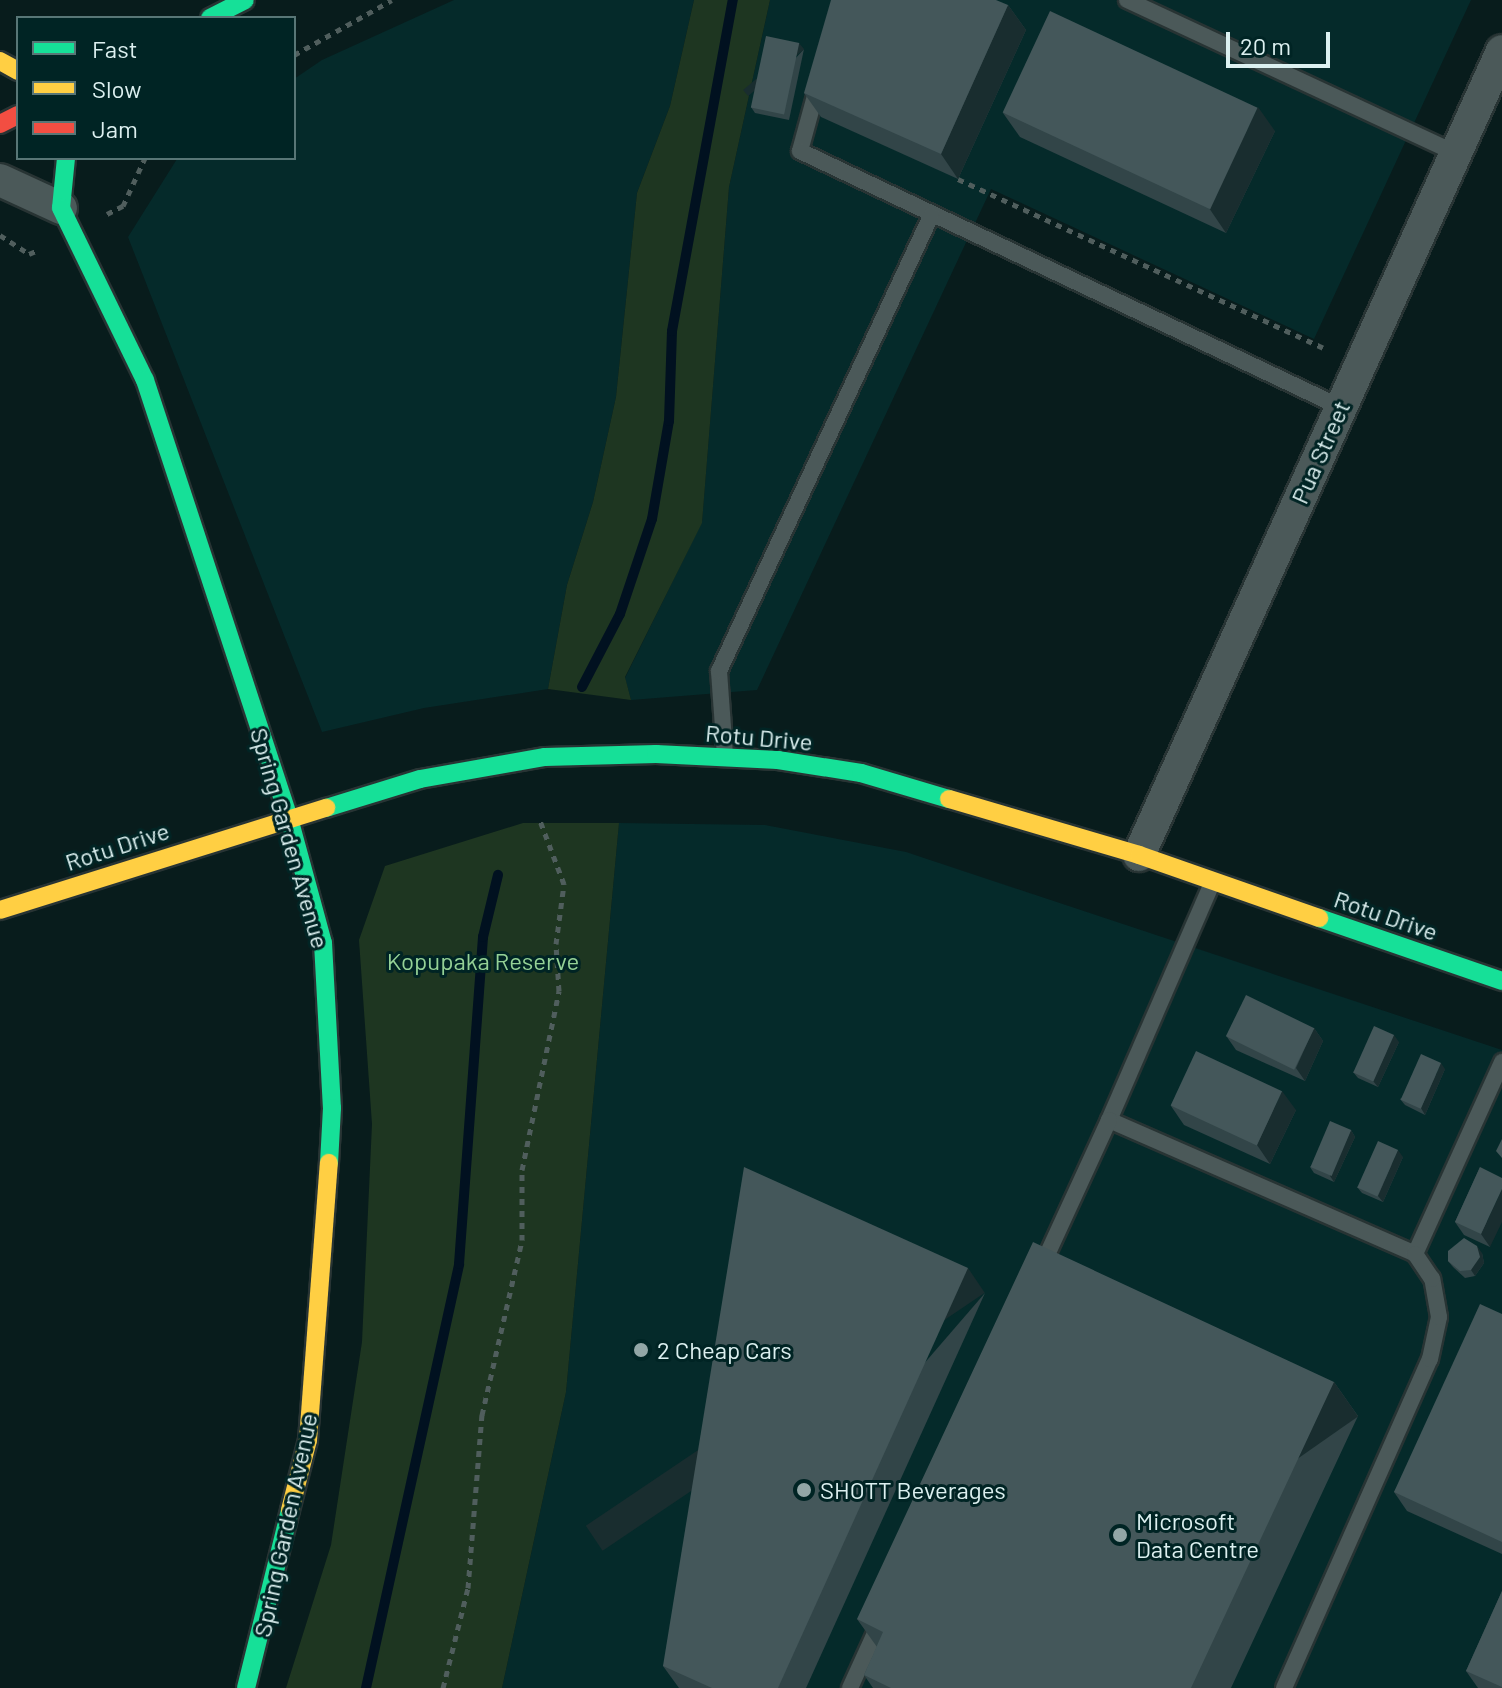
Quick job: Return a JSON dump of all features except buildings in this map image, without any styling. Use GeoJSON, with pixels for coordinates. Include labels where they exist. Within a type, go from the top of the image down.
{"type":"FeatureCollection","features":[{"type":"Feature","properties":{"kind":"street"},"geometry":{"type":"LineString","coordinates":[[216,16],[245,0]]}},
{"type":"Feature","properties":{"kind":"street","name":"Pua Street"},"geometry":{"type":"LineString","coordinates":[[1139,855],[1502,51]]}},
{"type":"Feature","properties":{"kind":"street"},"geometry":{"type":"LineString","coordinates":[[0,180],[61,208],[66,160]]}},
{"type":"Feature","properties":{"kind":"street","name":"Spring Garden Avenue"},"geometry":{"type":"LineString","coordinates":[[61,208],[145,380],[289,818],[323,943],[332,1108],[328,1218],[308,1440],[246,1688]]}},
{"type":"Feature","properties":{"kind":"street","name":"Rotu Drive"},"geometry":{"type":"LineString","coordinates":[[0,910],[420,779],[545,757],[725,757],[861,773],[1139,855],[1502,981]]}},
{"type":"Feature","properties":{"kind":"lane"},"geometry":{"type":"LineString","coordinates":[[1127,0],[1455,153]]}},
{"type":"Feature","properties":{"kind":"lane"},"geometry":{"type":"LineString","coordinates":[[825,60],[800,151],[931,216],[1340,407]]}},
{"type":"Feature","properties":{"kind":"lane"},"geometry":{"type":"LineString","coordinates":[[725,757],[719,671],[931,216]]}},
{"type":"Feature","properties":{"kind":"lane"},"geometry":{"type":"LineString","coordinates":[[1035,1282],[1214,880]]}},
{"type":"Feature","properties":{"kind":"lane"},"geometry":{"type":"LineString","coordinates":[[1415,1254],[1502,1062]]}},
{"type":"Feature","properties":{"kind":"lane"},"geometry":{"type":"LineString","coordinates":[[1109,1120],[1415,1254],[1432,1279],[1439,1317],[1430,1359],[1284,1688]]}},
{"type":"Feature","properties":{"kind":"lane"},"geometry":{"type":"LineString","coordinates":[[850,1688],[889,1601]]}},
{"type":"Feature","properties":{"kind":"path"},"geometry":{"type":"LineString","coordinates":[[296,54],[392,0]]}},
{"type":"Feature","properties":{"kind":"path"},"geometry":{"type":"LineString","coordinates":[[123,206],[144,160]]}},
{"type":"Feature","properties":{"kind":"path"},"geometry":{"type":"LineString","coordinates":[[958,179],[1323,348]]}},
{"type":"Feature","properties":{"kind":"path"},"geometry":{"type":"LineString","coordinates":[[0,235],[29,254]]}},
{"type":"Feature","properties":{"kind":"path"},"geometry":{"type":"LineString","coordinates":[[443,1688],[468,1588],[482,1415],[522,1240],[522,1170],[559,991],[556,944],[564,884],[539,818]]}},
{"type":"Feature","properties":{"kind":"shaded area"},"geometry":{"type":"Polygon","coordinates":[[[454,0],[694,0],[670,106],[637,193],[616,397],[593,502],[567,585],[548,689],[424,708],[322,732],[128,237],[176,160],[296,160],[296,78],[322,60],[454,0]]]}},
{"type":"Feature","properties":{"kind":"shaded area"},"geometry":{"type":"Polygon","coordinates":[[[770,0],[1471,0],[1314,339],[991,189],[757,690],[631,700],[625,678],[702,522],[729,187],[770,0]]]}},
{"type":"Feature","properties":{"kind":"shaded area"},"geometry":{"type":"Polygon","coordinates":[[[619,823],[765,825],[906,852],[1502,1050],[1502,1688],[502,1688],[566,1392],[619,823]]]}},
{"type":"Feature","properties":{"kind":"green space"},"geometry":{"type":"Polygon","coordinates":[[[694,0],[770,0],[729,187],[702,523],[625,677],[631,700],[548,689],[567,585],[593,502],[616,397],[637,193],[670,106],[694,0]]]}},
{"type":"Feature","properties":{"kind":"green space","name":"Kopupaka Reserve"},"geometry":{"type":"Polygon","coordinates":[[[523,823],[619,823],[566,1392],[502,1688],[286,1688],[331,1545],[362,1342],[372,1124],[359,940],[385,866],[523,823]]]}},
{"type":"Feature","properties":{"kind":"waterway"},"geometry":{"type":"LineString","coordinates":[[582,687],[620,614],[652,519],[669,421],[672,331],[733,0]]}},
{"type":"Feature","properties":{"kind":"waterway"},"geometry":{"type":"LineString","coordinates":[[366,1688],[459,1264],[483,937],[498,875]]}},
{"type":"Feature","properties":{"kind":"traffic: fast"},"geometry":{"type":"LineString","coordinates":[[214,16],[245,0]]}},
{"type":"Feature","properties":{"kind":"traffic: fast"},"geometry":{"type":"LineString","coordinates":[[66,160],[61,208],[145,380],[289,818],[323,943],[332,1108],[329,1163]]}},
{"type":"Feature","properties":{"kind":"traffic: fast"},"geometry":{"type":"LineString","coordinates":[[326,808],[420,779],[545,757],[656,754],[778,760],[861,773],[949,799]]}},
{"type":"Feature","properties":{"kind":"traffic: fast"},"geometry":{"type":"LineString","coordinates":[[1319,918],[1502,981]]}},
{"type":"Feature","properties":{"kind":"traffic: fast"},"geometry":{"type":"LineString","coordinates":[[246,1688],[290,1510]]}},
{"type":"Feature","properties":{"kind":"traffic: slow"},"geometry":{"type":"LineString","coordinates":[[0,61],[16,70]]}},
{"type":"Feature","properties":{"kind":"traffic: slow"},"geometry":{"type":"LineString","coordinates":[[949,799],[1139,855],[1319,918]]}},
{"type":"Feature","properties":{"kind":"traffic: slow"},"geometry":{"type":"LineString","coordinates":[[0,910],[326,808]]}},
{"type":"Feature","properties":{"kind":"traffic: slow"},"geometry":{"type":"LineString","coordinates":[[290,1510],[308,1440],[329,1163]]}},
{"type":"Feature","properties":{"kind":"traffic: jam"},"geometry":{"type":"LineString","coordinates":[[0,124],[16,116]]}},
{"type":"Feature","properties":{"kind":"place","name":"2 Cheap Cars"},"geometry":{"type":"Point","coordinates":[641,1350]}},
{"type":"Feature","properties":{"kind":"place","name":"SHOTT Beverages"},"geometry":{"type":"Point","coordinates":[804,1490]}},
{"type":"Feature","properties":{"kind":"place","name":"Microsoft Data Centre"},"geometry":{"type":"Point","coordinates":[1120,1535]}}]}
